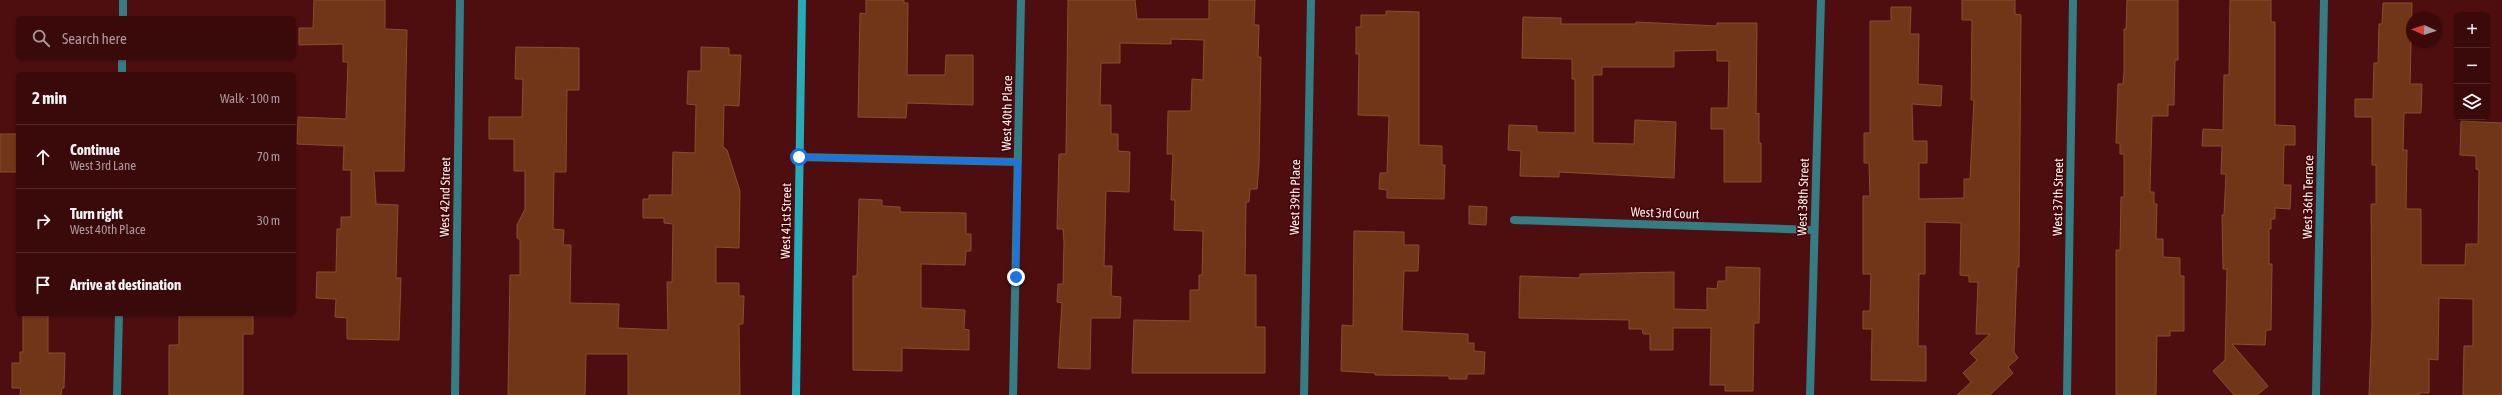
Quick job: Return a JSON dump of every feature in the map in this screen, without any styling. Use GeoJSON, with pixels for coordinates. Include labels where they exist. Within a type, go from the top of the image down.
{"type":"FeatureCollection","features":[{"type":"Feature","properties":{"kind":"street"},"geometry":{"type":"LineString","coordinates":[[123,0],[123,16]]}},
{"type":"Feature","properties":{"kind":"street","name":"West 42nd Street"},"geometry":{"type":"LineString","coordinates":[[455,395],[460,0]]}},
{"type":"Feature","properties":{"kind":"street","name":"West 41st Street"},"geometry":{"type":"LineString","coordinates":[[796,395],[802,0]]}},
{"type":"Feature","properties":{"kind":"street","name":"West 40th Place"},"geometry":{"type":"LineString","coordinates":[[1013,395],[1021,0]]}},
{"type":"Feature","properties":{"kind":"street","name":"West 39th Place"},"geometry":{"type":"LineString","coordinates":[[1304,395],[1311,0]]}},
{"type":"Feature","properties":{"kind":"street","name":"West 38th Street"},"geometry":{"type":"LineString","coordinates":[[1810,395],[1821,0]]}},
{"type":"Feature","properties":{"kind":"street","name":"West 37th Street"},"geometry":{"type":"LineString","coordinates":[[2067,395],[2073,0]]}},
{"type":"Feature","properties":{"kind":"street","name":"West 36th Terrace"},"geometry":{"type":"LineString","coordinates":[[2316,395],[2324,0]]}},
{"type":"Feature","properties":{"kind":"street"},"geometry":{"type":"LineString","coordinates":[[122,60],[122,72]]}},
{"type":"Feature","properties":{"kind":"street"},"geometry":{"type":"LineString","coordinates":[[799,157],[1018,162]]}},
{"type":"Feature","properties":{"kind":"street","name":"West 3rd Court"},"geometry":{"type":"LineString","coordinates":[[1514,220],[1814,230]]}},
{"type":"Feature","properties":{"kind":"street"},"geometry":{"type":"LineString","coordinates":[[117,395],[119,316]]}},
{"type":"Feature","properties":{"kind":"building"},"geometry":{"type":"Polygon","coordinates":[[[314,0],[385,0],[385,29],[407,30],[404,171],[374,171],[376,204],[398,205],[396,278],[401,278],[399,340],[347,339],[347,318],[335,317],[336,299],[316,298],[317,272],[336,272],[337,229],[341,229],[341,217],[351,217],[351,170],[343,170],[344,146],[297,144],[298,117],[346,119],[348,62],[343,62],[343,44],[299,45],[299,28],[313,28],[314,0]]]}},
{"type":"Feature","properties":{"kind":"building"},"geometry":{"type":"Polygon","coordinates":[[[866,0],[904,0],[904,3],[908,3],[907,75],[945,75],[946,55],[973,55],[973,105],[907,103],[906,118],[858,117],[860,13],[866,14],[866,0]]]}},
{"type":"Feature","properties":{"kind":"building"},"geometry":{"type":"Polygon","coordinates":[[[1068,0],[1135,0],[1137,19],[1209,19],[1209,0],[1255,0],[1254,25],[1259,25],[1258,57],[1261,57],[1259,164],[1257,189],[1250,189],[1249,202],[1246,202],[1245,275],[1256,275],[1256,327],[1265,327],[1265,373],[1132,373],[1134,320],[1190,321],[1190,290],[1199,290],[1199,275],[1202,275],[1203,231],[1174,230],[1175,200],[1171,200],[1173,154],[1167,154],[1168,111],[1191,111],[1192,79],[1203,80],[1204,40],[1171,39],[1171,44],[1120,43],[1120,63],[1101,63],[1100,105],[1111,105],[1111,134],[1118,134],[1118,151],[1130,152],[1129,192],[1106,191],[1104,266],[1112,266],[1111,296],[1121,297],[1120,318],[1091,318],[1090,369],[1058,368],[1062,303],[1057,302],[1058,284],[1063,284],[1064,242],[1063,229],[1057,229],[1059,154],[1066,154],[1068,0]]]}},
{"type":"Feature","properties":{"kind":"building"},"geometry":{"type":"Polygon","coordinates":[[[1962,0],[2015,0],[2015,14],[2021,15],[2019,267],[2017,267],[2014,352],[2018,358],[2008,367],[2013,373],[1990,395],[1957,395],[1971,382],[1963,373],[1977,360],[1970,353],[1990,334],[1976,334],[1978,282],[1969,282],[1969,276],[1960,275],[1961,223],[1925,222],[1925,274],[1919,274],[1918,346],[1926,346],[1926,381],[1871,380],[1872,329],[1863,329],[1863,311],[1870,311],[1871,274],[1863,274],[1863,196],[1870,196],[1869,163],[1864,163],[1864,133],[1870,133],[1870,21],[1891,21],[1891,7],[1911,7],[1910,34],[1919,34],[1918,84],[1942,86],[1941,106],[1912,104],[1913,141],[1927,141],[1927,163],[1919,163],[1919,199],[1964,198],[1964,179],[1970,179],[1974,100],[1971,100],[1972,20],[1962,20],[1962,0]]]}},
{"type":"Feature","properties":{"kind":"building"},"geometry":{"type":"Polygon","coordinates":[[[2127,0],[2178,0],[2178,60],[2175,60],[2174,105],[2168,105],[2168,116],[2152,116],[2150,192],[2154,192],[2154,204],[2157,204],[2156,239],[2163,239],[2163,257],[2180,258],[2180,276],[2184,276],[2184,331],[2170,331],[2170,336],[2157,336],[2156,395],[2116,395],[2116,250],[2120,250],[2121,197],[2124,197],[2124,154],[2120,154],[2120,143],[2116,143],[2118,84],[2123,84],[2124,72],[2124,29],[2126,29],[2127,0]]]}},
{"type":"Feature","properties":{"kind":"building"},"geometry":{"type":"Polygon","coordinates":[[[2230,0],[2271,0],[2271,22],[2275,22],[2275,125],[2295,126],[2295,145],[2284,145],[2283,185],[2291,185],[2290,209],[2275,208],[2275,219],[2271,219],[2271,229],[2269,229],[2269,264],[2272,264],[2271,330],[2266,330],[2265,345],[2232,344],[2268,386],[2257,395],[2234,395],[2213,371],[2225,360],[2227,269],[2223,269],[2222,215],[2224,215],[2226,174],[2221,174],[2222,146],[2202,146],[2203,129],[2223,130],[2224,75],[2229,75],[2230,0]]]}},
{"type":"Feature","properties":{"kind":"building"},"geometry":{"type":"Polygon","coordinates":[[[2383,3],[2412,3],[2412,12],[2406,12],[2406,48],[2411,48],[2410,84],[2422,84],[2421,113],[2404,113],[2403,150],[2407,150],[2406,209],[2421,209],[2421,265],[2465,265],[2466,244],[2478,244],[2479,170],[2476,169],[2476,156],[2460,155],[2461,121],[2502,123],[2502,395],[2463,395],[2464,346],[2473,346],[2473,299],[2439,298],[2438,360],[2429,359],[2429,393],[2419,393],[2419,395],[2369,395],[2372,325],[2371,204],[2376,204],[2376,165],[2372,165],[2372,117],[2355,117],[2355,99],[2373,99],[2374,63],[2378,63],[2379,24],[2382,24],[2383,3]]]}},
{"type":"Feature","properties":{"kind":"building"},"geometry":{"type":"Polygon","coordinates":[[[1386,11],[1419,12],[1419,145],[1442,146],[1442,165],[1445,165],[1444,199],[1387,198],[1387,190],[1379,189],[1380,173],[1387,173],[1389,116],[1358,115],[1359,54],[1356,54],[1356,27],[1361,27],[1361,15],[1386,15],[1386,11]]]}},
{"type":"Feature","properties":{"kind":"building"},"geometry":{"type":"Polygon","coordinates":[[[1523,17],[1561,18],[1561,24],[1636,24],[1636,22],[1717,26],[1717,23],[1757,23],[1756,114],[1759,113],[1761,182],[1724,182],[1724,129],[1711,129],[1711,108],[1728,108],[1729,61],[1717,61],[1717,50],[1674,51],[1674,67],[1602,67],[1602,75],[1593,75],[1593,143],[1634,144],[1635,120],[1676,122],[1674,178],[1559,172],[1559,177],[1520,176],[1521,151],[1508,150],[1509,125],[1537,126],[1537,132],[1575,133],[1575,79],[1572,79],[1572,59],[1522,58],[1523,17]]]}},
{"type":"Feature","properties":{"kind":"building"},"geometry":{"type":"Polygon","coordinates":[[[516,47],[579,48],[579,90],[567,90],[566,172],[554,172],[553,229],[564,230],[563,245],[571,245],[570,303],[619,304],[618,328],[668,330],[667,282],[672,282],[673,224],[664,223],[664,218],[643,218],[643,199],[649,199],[649,195],[672,195],[673,152],[695,153],[696,105],[687,104],[688,71],[701,71],[701,47],[729,48],[729,55],[741,55],[739,106],[724,105],[723,147],[727,150],[740,191],[739,248],[716,247],[716,283],[739,283],[739,296],[744,296],[743,324],[739,324],[740,395],[628,395],[628,354],[586,354],[585,395],[508,395],[510,275],[520,275],[520,240],[517,238],[517,225],[525,209],[525,171],[514,171],[514,139],[489,139],[489,117],[522,117],[523,79],[515,79],[516,47]]]}},
{"type":"Feature","properties":{"kind":"building"},"geometry":{"type":"Polygon","coordinates":[[[0,134],[16,134],[16,172],[0,172],[0,134]]]}},
{"type":"Feature","properties":{"kind":"building"},"geometry":{"type":"Polygon","coordinates":[[[859,199],[882,200],[882,206],[900,207],[900,212],[966,213],[966,234],[971,234],[971,251],[966,251],[965,265],[921,264],[921,308],[965,310],[964,329],[969,330],[969,350],[902,348],[902,371],[853,370],[853,276],[857,276],[859,199]]]}},
{"type":"Feature","properties":{"kind":"building"},"geometry":{"type":"Polygon","coordinates":[[[1469,206],[1487,207],[1486,225],[1469,224],[1469,206]]]}},
{"type":"Feature","properties":{"kind":"building"},"geometry":{"type":"Polygon","coordinates":[[[1354,231],[1404,232],[1404,245],[1419,245],[1418,271],[1404,271],[1402,331],[1468,334],[1468,343],[1474,343],[1474,351],[1485,352],[1484,374],[1467,374],[1467,379],[1449,379],[1449,376],[1375,375],[1375,373],[1341,371],[1342,325],[1353,326],[1354,231]]]}},
{"type":"Feature","properties":{"kind":"building"},"geometry":{"type":"Polygon","coordinates":[[[1726,267],[1760,268],[1759,323],[1754,323],[1753,391],[1725,391],[1725,385],[1710,385],[1711,328],[1673,328],[1673,350],[1650,350],[1650,334],[1643,334],[1642,329],[1629,329],[1629,320],[1519,318],[1520,276],[1580,278],[1580,274],[1674,272],[1674,309],[1707,310],[1707,288],[1717,289],[1718,281],[1726,281],[1726,267]]]}},
{"type":"Feature","properties":{"kind":"building"},"geometry":{"type":"Polygon","coordinates":[[[23,316],[48,316],[48,353],[65,353],[64,388],[62,388],[61,395],[20,395],[21,388],[12,388],[12,363],[20,363],[20,352],[23,352],[23,316]]]}},
{"type":"Feature","properties":{"kind":"building"},"geometry":{"type":"Polygon","coordinates":[[[179,316],[253,316],[253,334],[243,334],[243,395],[169,395],[169,345],[179,345],[179,316]]]}},
{"type":"Feature","properties":{"kind":"route"},"geometry":{"type":"LineString","coordinates":[[799,157],[1018,162],[1016,277]]}}]}
